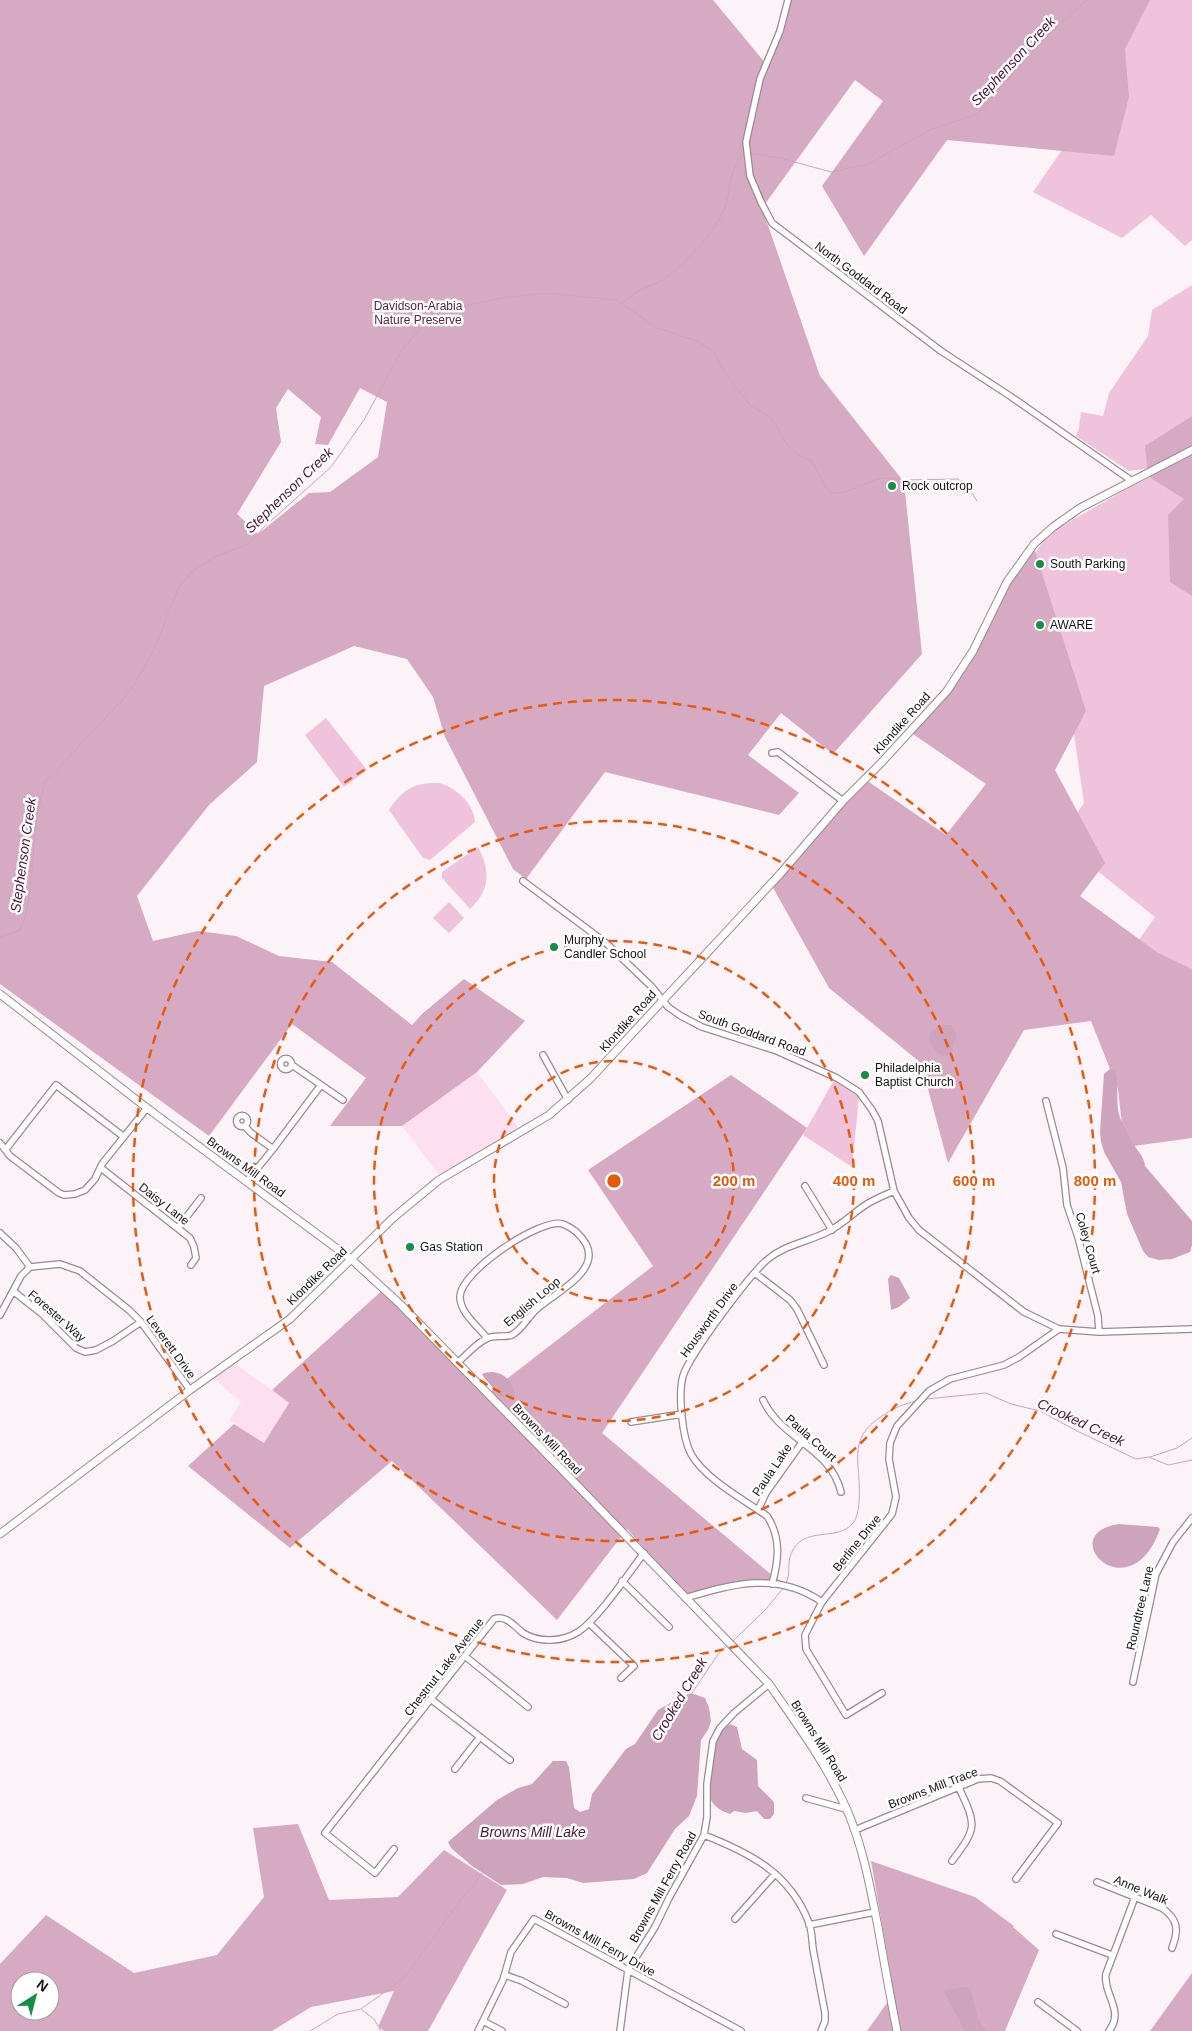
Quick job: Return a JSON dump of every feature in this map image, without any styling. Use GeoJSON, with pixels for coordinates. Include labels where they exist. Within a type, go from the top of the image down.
{"type":"FeatureCollection","features":[{"type":"Feature","properties":{"kind":"main road","name":"Klondike Road"},"geometry":{"type":"LineString","coordinates":[[0,1534],[190,1390],[290,1319],[393,1218],[439,1180],[549,1115],[568,1100],[590,1079],[780,874],[843,801],[947,691],[973,651],[1007,582],[1034,544],[1069,515],[1192,450]]}},
{"type":"Feature","properties":{"kind":"main road","name":"Browns Mill Road"},"geometry":{"type":"LineString","coordinates":[[0,994],[147,1108],[351,1258],[394,1298],[644,1553],[769,1684],[804,1735],[846,1809],[855,1830],[868,1869],[897,2031]]}},
{"type":"Feature","properties":{"kind":"street","name":"North Goddard Road"},"geometry":{"type":"LineString","coordinates":[[788,0],[780,31],[760,79],[746,142],[746,155],[750,176],[772,222],[957,363],[1010,396],[1132,482]]}},
{"type":"Feature","properties":{"kind":"street"},"geometry":{"type":"LineString","coordinates":[[772,753],[778,752],[843,801]]}},
{"type":"Feature","properties":{"kind":"street","name":"South Goddard Road"},"geometry":{"type":"LineString","coordinates":[[523,881],[606,943],[668,1007],[681,1016],[702,1027],[777,1051],[837,1078],[859,1092],[878,1121],[894,1191],[909,1218],[919,1230],[1024,1312],[1059,1329],[1100,1332],[1192,1329]]}},
{"type":"Feature","properties":{"kind":"street"},"geometry":{"type":"LineString","coordinates":[[543,1055],[568,1100]]}},
{"type":"Feature","properties":{"kind":"street"},"geometry":{"type":"LineString","coordinates":[[292,1065],[343,1100]]}},
{"type":"Feature","properties":{"kind":"street"},"geometry":{"type":"LineString","coordinates":[[6,1149],[56,1084],[124,1136]]}},
{"type":"Feature","properties":{"kind":"street"},"geometry":{"type":"LineString","coordinates":[[247,1180],[321,1085]]}},
{"type":"Feature","properties":{"kind":"street","name":"Coley Court"},"geometry":{"type":"LineString","coordinates":[[1046,1101],[1063,1168],[1067,1205],[1098,1316],[1100,1332]]}},
{"type":"Feature","properties":{"kind":"street"},"geometry":{"type":"LineString","coordinates":[[0,1143],[10,1156],[59,1193],[75,1194],[85,1190],[95,1179],[124,1136],[147,1108]]}},
{"type":"Feature","properties":{"kind":"street"},"geometry":{"type":"LineString","coordinates":[[245,1126],[273,1149]]}},
{"type":"Feature","properties":{"kind":"street","name":"Daisy Lane"},"geometry":{"type":"LineString","coordinates":[[101,1168],[190,1238],[196,1258],[191,1265]]}},
{"type":"Feature","properties":{"kind":"street"},"geometry":{"type":"LineString","coordinates":[[805,1186],[832,1230]]}},
{"type":"Feature","properties":{"kind":"street","name":"Housworth Drive"},"geometry":{"type":"LineString","coordinates":[[772,1584],[777,1563],[776,1533],[767,1516],[717,1481],[696,1462],[687,1444],[682,1414],[681,1389],[683,1376],[689,1363],[755,1273],[768,1259],[782,1249],[832,1230],[866,1204],[894,1191]]}},
{"type":"Feature","properties":{"kind":"street"},"geometry":{"type":"LineString","coordinates":[[178,1228],[201,1198]]}},
{"type":"Feature","properties":{"kind":"street","name":"English Loop"},"geometry":{"type":"LineString","coordinates":[[550,1224],[565,1225],[576,1231],[585,1242],[589,1256],[587,1265],[578,1277],[536,1309],[513,1334],[487,1338],[465,1311],[460,1298],[458,1291],[467,1279],[506,1246],[550,1224]]}},
{"type":"Feature","properties":{"kind":"street"},"geometry":{"type":"LineString","coordinates":[[0,1234],[16,1248],[30,1267],[21,1276],[0,1314]]}},
{"type":"Feature","properties":{"kind":"street","name":"Leverett Drive"},"geometry":{"type":"LineString","coordinates":[[30,1267],[60,1264],[80,1271],[141,1322],[190,1390]]}},
{"type":"Feature","properties":{"kind":"street"},"geometry":{"type":"LineString","coordinates":[[755,1273],[790,1300],[797,1309],[824,1365]]}},
{"type":"Feature","properties":{"kind":"street","name":"Forester Way"},"geometry":{"type":"LineString","coordinates":[[13,1291],[41,1312],[76,1348],[85,1352],[96,1350],[113,1341],[141,1322]]}},
{"type":"Feature","properties":{"kind":"street","name":"Berline Drive"},"geometry":{"type":"LineString","coordinates":[[882,1693],[846,1715],[806,1649],[805,1635],[822,1602],[892,1514],[896,1497],[889,1459],[889,1448],[894,1432],[934,1387],[950,1379],[1004,1365],[1059,1329]]}},
{"type":"Feature","properties":{"kind":"street"},"geometry":{"type":"LineString","coordinates":[[456,1363],[487,1338]]}},
{"type":"Feature","properties":{"kind":"street","name":"Paula Court"},"geometry":{"type":"LineString","coordinates":[[764,1400],[768,1410],[778,1422],[803,1441],[830,1468],[837,1478],[841,1492]]}},
{"type":"Feature","properties":{"kind":"street"},"geometry":{"type":"LineString","coordinates":[[631,1422],[682,1414]]}},
{"type":"Feature","properties":{"kind":"street","name":"Paula Lake"},"geometry":{"type":"LineString","coordinates":[[758,1510],[766,1493],[803,1441]]}},
{"type":"Feature","properties":{"kind":"street","name":"Roundtree Lane"},"geometry":{"type":"LineString","coordinates":[[1134,1682],[1156,1574],[1173,1542],[1192,1518]]}},
{"type":"Feature","properties":{"kind":"street","name":"Chestnut Lake Avenue"},"geometry":{"type":"LineString","coordinates":[[394,1849],[375,1873],[326,1833],[494,1619],[498,1617],[505,1618],[526,1634],[543,1640],[569,1636],[589,1623],[644,1553]]}},
{"type":"Feature","properties":{"kind":"street"},"geometry":{"type":"LineString","coordinates":[[622,1581],[669,1627]]}},
{"type":"Feature","properties":{"kind":"street"},"geometry":{"type":"LineString","coordinates":[[685,1598],[748,1582],[798,1588],[822,1602]]}},
{"type":"Feature","properties":{"kind":"street"},"geometry":{"type":"LineString","coordinates":[[589,1623],[634,1666],[621,1678]]}},
{"type":"Feature","properties":{"kind":"street"},"geometry":{"type":"LineString","coordinates":[[466,1657],[528,1707]]}},
{"type":"Feature","properties":{"kind":"street","name":"Browns Mill Ferry Road"},"geometry":{"type":"LineString","coordinates":[[620,2031],[628,1970],[655,1927],[668,1898],[704,1835],[707,1817],[707,1784],[713,1741],[720,1728],[734,1712],[769,1684]]}},
{"type":"Feature","properties":{"kind":"street"},"geometry":{"type":"LineString","coordinates":[[432,1700],[510,1760]]}},
{"type":"Feature","properties":{"kind":"street"},"geometry":{"type":"LineString","coordinates":[[455,1769],[480,1737]]}},
{"type":"Feature","properties":{"kind":"street","name":"Browns Mill Trace"},"geometry":{"type":"LineString","coordinates":[[855,1830],[985,1778],[1000,1781],[1058,1823],[1016,1878]]}},
{"type":"Feature","properties":{"kind":"street"},"geometry":{"type":"LineString","coordinates":[[952,1861],[965,1844],[973,1828],[970,1811],[959,1788]]}},
{"type":"Feature","properties":{"kind":"street"},"geometry":{"type":"LineString","coordinates":[[806,1798],[846,1809]]}},
{"type":"Feature","properties":{"kind":"street"},"geometry":{"type":"LineString","coordinates":[[704,1835],[758,1860],[775,1874],[796,1898],[810,1925],[825,2013],[825,2021],[821,2031]]}},
{"type":"Feature","properties":{"kind":"street"},"geometry":{"type":"LineString","coordinates":[[735,1919],[775,1874]]}},
{"type":"Feature","properties":{"kind":"street","name":"Anne Walk"},"geometry":{"type":"LineString","coordinates":[[1097,1882],[1162,1908],[1174,1919],[1177,1932],[1172,1948]]}},
{"type":"Feature","properties":{"kind":"street"},"geometry":{"type":"LineString","coordinates":[[1109,2031],[1115,2022],[1116,2010],[1105,1979],[1112,1955],[1135,1897]]}},
{"type":"Feature","properties":{"kind":"street"},"geometry":{"type":"LineString","coordinates":[[810,1925],[875,1912]]}},
{"type":"Feature","properties":{"kind":"street","name":"Browns Mill Ferry Drive"},"geometry":{"type":"LineString","coordinates":[[478,2031],[505,1975],[511,1952],[534,1919],[741,2031]]}},
{"type":"Feature","properties":{"kind":"street"},"geometry":{"type":"LineString","coordinates":[[1056,1934],[1112,1955]]}},
{"type":"Feature","properties":{"kind":"street"},"geometry":{"type":"LineString","coordinates":[[505,1975],[522,1981],[565,2004]]}},
{"type":"Feature","properties":{"kind":"street"},"geometry":{"type":"LineString","coordinates":[[1038,2002],[1077,2031]]}},
{"type":"Feature","properties":{"kind":"street"},"geometry":{"type":"LineString","coordinates":[[483,2021],[502,2031]]}},
{"type":"Feature","properties":{"kind":"shaded area"},"geometry":{"type":"Polygon","coordinates":[[[939,0],[1192,0],[1192,240],[1185,246],[1151,215],[1122,238],[1033,192],[1064,147],[939,0]]]}},
{"type":"Feature","properties":{"kind":"shaded area"},"geometry":{"type":"Polygon","coordinates":[[[1192,285],[1192,444],[1149,468],[1129,471],[1076,436],[1081,412],[1103,416],[1109,393],[1148,336],[1152,310],[1192,285]]]}},
{"type":"Feature","properties":{"kind":"shaded area"},"geometry":{"type":"Polygon","coordinates":[[[1192,456],[1192,1079],[1094,1004],[1155,917],[1059,840],[1084,803],[1065,673],[1022,572],[1048,534],[1130,487],[1192,456]]]}},
{"type":"Feature","properties":{"kind":"shaded area"},"geometry":{"type":"Polygon","coordinates":[[[326,718],[367,770],[344,787],[305,735],[326,718]]]}},
{"type":"Feature","properties":{"kind":"shaded area"},"geometry":{"type":"Polygon","coordinates":[[[440,783],[458,793],[468,802],[475,822],[430,860],[423,858],[389,810],[399,797],[410,788],[423,784],[440,783]]]}},
{"type":"Feature","properties":{"kind":"shaded area"},"geometry":{"type":"Polygon","coordinates":[[[478,847],[485,864],[486,880],[482,895],[470,909],[442,878],[442,872],[478,847]]]}},
{"type":"Feature","properties":{"kind":"shaded area"},"geometry":{"type":"Polygon","coordinates":[[[449,902],[464,918],[449,933],[433,918],[449,902]]]}},
{"type":"Feature","properties":{"kind":"shaded area"},"geometry":{"type":"Polygon","coordinates":[[[477,1072],[522,1132],[440,1176],[402,1126],[477,1072]]]}},
{"type":"Feature","properties":{"kind":"shaded area"},"geometry":{"type":"Polygon","coordinates":[[[834,1080],[859,1097],[852,1167],[803,1135],[834,1080]]]}},
{"type":"Feature","properties":{"kind":"shaded area"},"geometry":{"type":"Polygon","coordinates":[[[230,1360],[289,1403],[264,1443],[229,1420],[241,1402],[212,1377],[230,1360]]]}},
{"type":"Feature","properties":{"kind":"green space","name":"Davidson-Arabia Nature Preserve"},"geometry":{"type":"Polygon","coordinates":[[[0,0],[713,0],[766,64],[785,0],[1150,0],[1125,49],[1129,97],[1114,156],[947,140],[864,256],[822,186],[883,101],[855,80],[762,208],[820,376],[904,482],[922,654],[833,754],[781,713],[748,755],[799,793],[779,815],[605,772],[526,879],[513,869],[445,737],[433,697],[407,659],[354,646],[264,686],[257,762],[209,805],[137,896],[153,941],[198,931],[236,936],[279,956],[332,962],[412,1025],[422,1014],[464,979],[525,1021],[477,1072],[402,1126],[330,1126],[366,1078],[292,1024],[209,1136],[0,984],[0,0]],[[360,388],[328,445],[315,444],[321,417],[288,389],[276,408],[281,442],[237,514],[258,534],[309,493],[330,492],[378,457],[387,402],[360,388]]]}},
{"type":"Feature","properties":{"kind":"green space"},"geometry":{"type":"Polygon","coordinates":[[[1192,416],[1192,596],[1170,582],[1168,515],[1184,499],[1148,476],[1145,446],[1192,416]]]}},
{"type":"Feature","properties":{"kind":"green space"},"geometry":{"type":"Polygon","coordinates":[[[1034,548],[1086,711],[1055,770],[1105,863],[1080,896],[1158,953],[1192,969],[1192,1138],[1134,1146],[1122,1125],[1118,1089],[1091,1021],[1024,1030],[948,1163],[921,1063],[829,988],[771,884],[866,780],[946,835],[986,784],[913,734],[970,656],[1002,590],[1034,548]]]}},
{"type":"Feature","properties":{"kind":"green space"},"geometry":{"type":"Polygon","coordinates":[[[731,1075],[807,1128],[602,1433],[781,1581],[725,1584],[686,1595],[627,1529],[557,1620],[392,1461],[290,1548],[188,1466],[234,1424],[264,1443],[289,1403],[272,1390],[387,1286],[490,1392],[653,1266],[588,1170],[731,1075]]]}},
{"type":"Feature","properties":{"kind":"green space"},"geometry":{"type":"Polygon","coordinates":[[[298,1824],[329,1900],[398,1897],[444,1850],[507,1890],[428,2031],[384,2031],[378,2027],[394,1991],[311,2007],[272,2031],[0,2031],[0,1964],[46,1915],[134,1973],[217,1955],[264,1897],[253,1828],[298,1824]]]}},
{"type":"Feature","properties":{"kind":"green space"},"geometry":{"type":"Polygon","coordinates":[[[871,1861],[975,1897],[1014,1926],[1039,1950],[1005,2031],[867,2031],[894,1993],[871,1861]]]}},
{"type":"Feature","properties":{"kind":"green space"},"geometry":{"type":"Polygon","coordinates":[[[1192,1973],[1192,2031],[1150,2031],[1192,1973]]]}},
{"type":"Feature","properties":{"kind":"water"},"geometry":{"type":"Polygon","coordinates":[[[943,1025],[951,1025],[956,1034],[952,1052],[944,1056],[938,1054],[929,1040],[931,1031],[943,1025]]]}},
{"type":"Feature","properties":{"kind":"water"},"geometry":{"type":"Polygon","coordinates":[[[1110,1069],[1115,1071],[1118,1110],[1123,1125],[1142,1157],[1145,1166],[1192,1221],[1192,1245],[1190,1252],[1172,1259],[1159,1260],[1148,1257],[1143,1251],[1127,1214],[1121,1182],[1104,1152],[1100,1132],[1104,1074],[1110,1069]]]}},
{"type":"Feature","properties":{"kind":"water"},"geometry":{"type":"Polygon","coordinates":[[[891,1275],[899,1278],[910,1298],[899,1307],[891,1310],[888,1279],[891,1275]]]}},
{"type":"Feature","properties":{"kind":"water"},"geometry":{"type":"Polygon","coordinates":[[[491,1372],[501,1374],[511,1383],[515,1397],[501,1397],[482,1375],[491,1372]]]}},
{"type":"Feature","properties":{"kind":"water"},"geometry":{"type":"Polygon","coordinates":[[[1119,1524],[1158,1527],[1160,1529],[1147,1554],[1132,1565],[1116,1567],[1103,1562],[1095,1552],[1093,1541],[1100,1531],[1119,1524]]]}},
{"type":"Feature","properties":{"kind":"water","name":"Browns Mill Lake"},"geometry":{"type":"Polygon","coordinates":[[[691,1693],[705,1698],[711,1721],[708,1730],[701,1740],[697,1796],[689,1816],[675,1829],[647,1873],[634,1879],[583,1883],[567,1878],[543,1877],[523,1884],[501,1885],[472,1866],[451,1848],[448,1842],[497,1800],[518,1788],[532,1784],[553,1761],[566,1761],[569,1767],[574,1808],[580,1812],[589,1809],[592,1794],[626,1749],[635,1744],[658,1710],[691,1693]]]}},
{"type":"Feature","properties":{"kind":"water"},"geometry":{"type":"Polygon","coordinates":[[[730,1724],[737,1727],[742,1749],[757,1760],[758,1786],[774,1802],[774,1814],[770,1819],[764,1819],[757,1811],[746,1813],[734,1811],[730,1814],[719,1809],[711,1800],[710,1779],[715,1743],[721,1732],[730,1724]]]}},
{"type":"Feature","properties":{"kind":"water"},"geometry":{"type":"Polygon","coordinates":[[[967,1987],[971,1990],[978,2019],[986,2031],[965,2031],[944,1992],[945,1990],[967,1987]]]}},
{"type":"Feature","properties":{"kind":"waterway","name":"Stephenson Creek"},"geometry":{"type":"LineString","coordinates":[[749,153],[780,158],[831,172],[868,164],[932,129],[977,114],[1046,37],[1087,0]]}},
{"type":"Feature","properties":{"kind":"waterway","name":"Stephenson Creek"},"geometry":{"type":"LineString","coordinates":[[0,937],[20,930],[25,918],[30,891],[37,814],[45,782],[134,685],[153,652],[178,589],[191,572],[215,557],[250,543],[264,527],[331,467],[364,420],[403,348],[427,322],[455,308],[502,298],[544,293],[623,302],[640,290],[670,275],[699,247],[722,215],[733,172],[744,155]]}},
{"type":"Feature","properties":{"kind":"waterway"},"geometry":{"type":"LineString","coordinates":[[621,303],[657,328],[697,341],[713,351],[725,373],[749,404],[772,419],[786,443],[797,454],[812,461],[830,492],[845,492],[877,479],[958,479],[967,486],[977,501]]}},
{"type":"Feature","properties":{"kind":"waterway","name":"Crooked Creek"},"geometry":{"type":"LineString","coordinates":[[926,1399],[986,1393],[1011,1404],[1040,1411],[1136,1459],[1149,1457],[1168,1465],[1192,1460]]}},
{"type":"Feature","properties":{"kind":"waterway","name":"Crooked Creek"},"geometry":{"type":"LineString","coordinates":[[786,1583],[790,1557],[796,1545],[812,1536],[846,1529],[853,1523],[858,1513],[858,1454],[863,1434],[886,1413],[917,1401]]}},
{"type":"Feature","properties":{"kind":"waterway"},"geometry":{"type":"LineString","coordinates":[[1150,1457],[1177,1448],[1192,1438]]}},
{"type":"Feature","properties":{"kind":"waterway","name":"Crooked Creek"},"geometry":{"type":"LineString","coordinates":[[732,1642],[766,1609],[784,1587]]}},
{"type":"Feature","properties":{"kind":"waterway","name":"Crooked Creek"},"geometry":{"type":"LineString","coordinates":[[692,1693],[719,1653],[727,1646]]}},
{"type":"Feature","properties":{"kind":"waterway","name":"Crooked Creek"},"geometry":{"type":"LineString","coordinates":[[310,2031],[338,2014],[361,2009],[404,1978],[483,1872]]}},
{"type":"Feature","properties":{"kind":"waterway"},"geometry":{"type":"LineString","coordinates":[[362,2010],[374,2019],[381,2031]]}},
{"type":"Feature","properties":{"kind":"place","name":"Rock outcrop"},"geometry":{"type":"Point","coordinates":[892,486]}},
{"type":"Feature","properties":{"kind":"place","name":"South Parking"},"geometry":{"type":"Point","coordinates":[1040,564]}},
{"type":"Feature","properties":{"kind":"place","name":"AWARE"},"geometry":{"type":"Point","coordinates":[1040,625]}},
{"type":"Feature","properties":{"kind":"place","name":"Murphy Candler School"},"geometry":{"type":"Point","coordinates":[554,947]}},
{"type":"Feature","properties":{"kind":"place","name":"Philadelphia Baptist Church"},"geometry":{"type":"Point","coordinates":[865,1075]}},
{"type":"Feature","properties":{"kind":"place","name":"Gas Station"},"geometry":{"type":"Point","coordinates":[410,1247]}}]}
